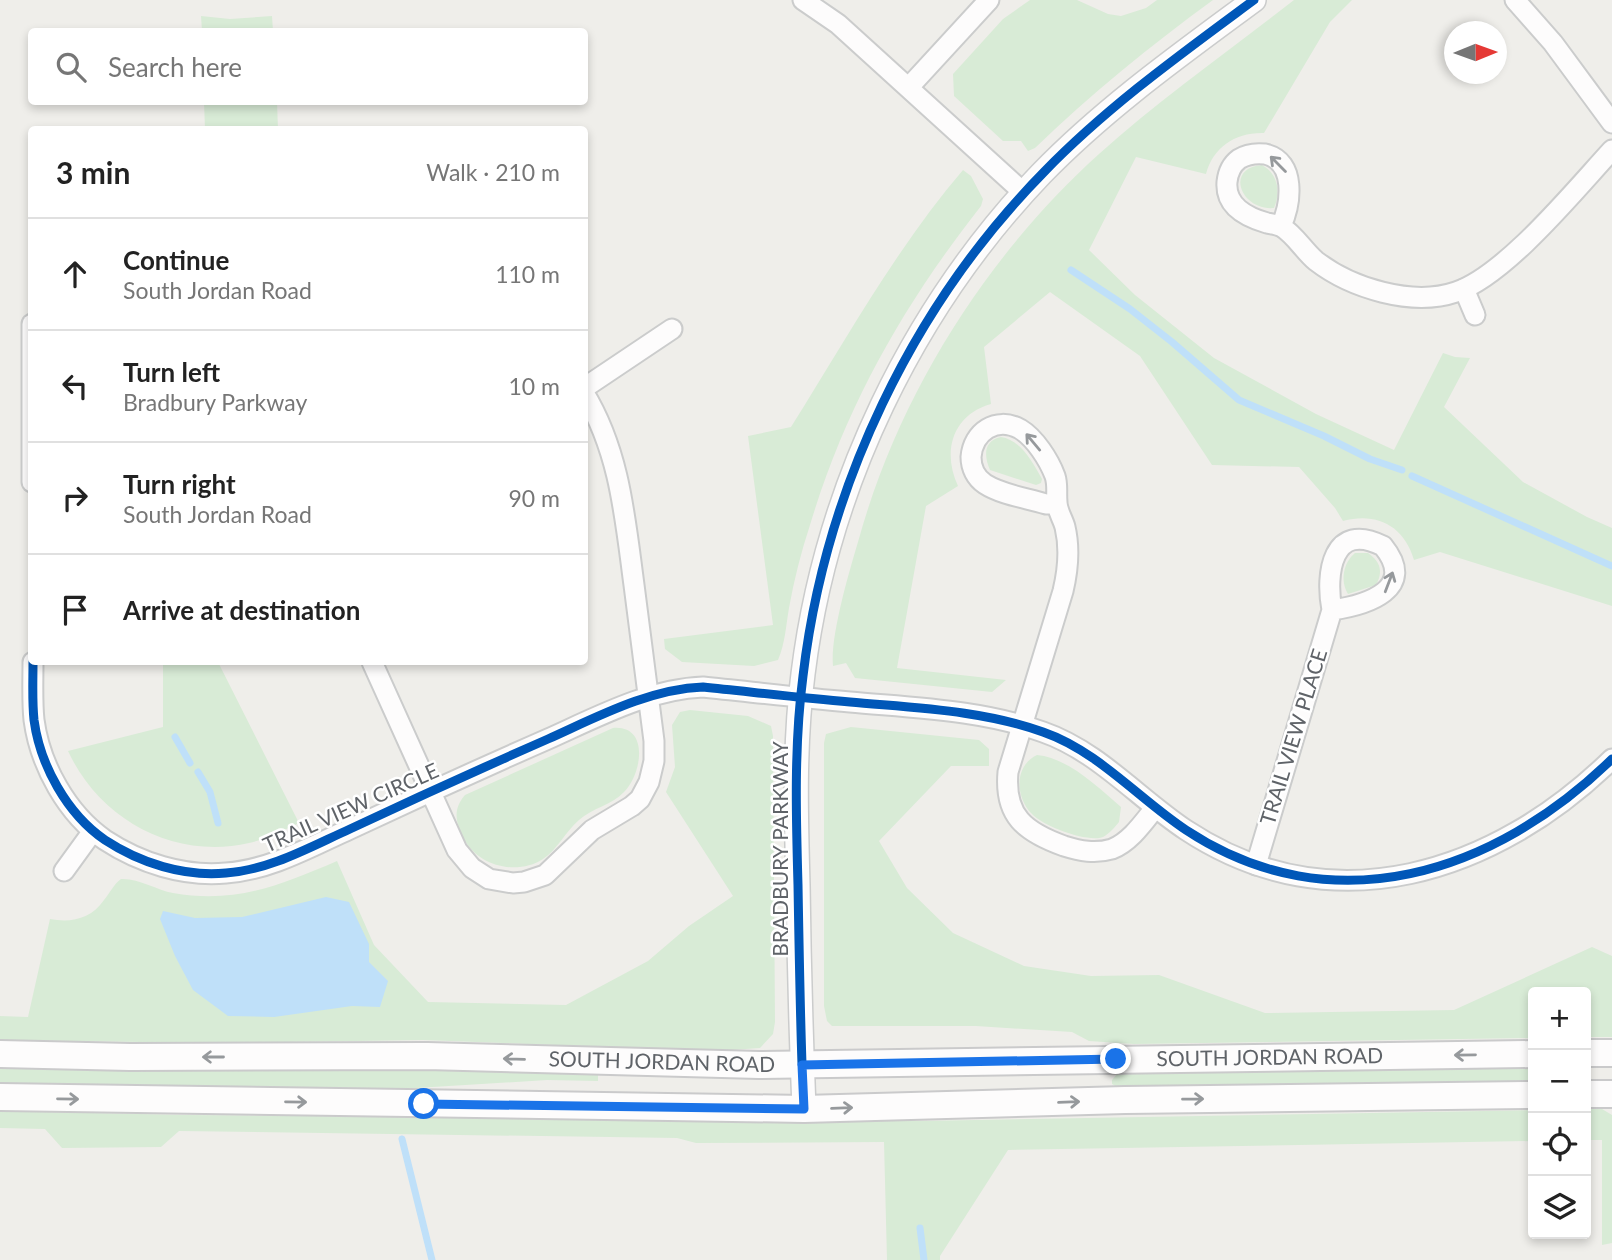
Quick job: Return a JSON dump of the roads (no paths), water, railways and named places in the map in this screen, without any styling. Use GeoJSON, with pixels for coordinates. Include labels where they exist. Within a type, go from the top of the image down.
{"type":"FeatureCollection","features":[{"type":"Feature","properties":{"kind":"main road"},"geometry":{"type":"LineString","coordinates":[[1591,1053],[1612,1053]]}},
{"type":"Feature","properties":{"kind":"main road","name":"SOUTH JORDAN ROAD"},"geometry":{"type":"LineString","coordinates":[[0,1054],[130,1057],[427,1056],[802,1065],[1528,1054]]}},
{"type":"Feature","properties":{"kind":"main road"},"geometry":{"type":"LineString","coordinates":[[1591,1094],[1612,1094]]}},
{"type":"Feature","properties":{"kind":"main road","name":"SOUTH JORDAN ROAD"},"geometry":{"type":"LineString","coordinates":[[0,1097],[804,1109],[1125,1100],[1528,1095]]}},
{"type":"Feature","properties":{"kind":"street"},"geometry":{"type":"LineString","coordinates":[[803,0],[838,24],[1024,192]]}},
{"type":"Feature","properties":{"kind":"street"},"geometry":{"type":"LineString","coordinates":[[909,87],[989,0]]}},
{"type":"Feature","properties":{"kind":"street","name":"BRADBURY PARKWAY"},"geometry":{"type":"LineString","coordinates":[[804,1109],[796,795],[800,696],[812,617],[829,546],[851,479],[893,384],[935,309],[994,227],[1062,153],[1113,108],[1254,0]]}},
{"type":"Feature","properties":{"kind":"street"},"geometry":{"type":"LineString","coordinates":[[1515,0],[1553,43],[1612,124]]}},
{"type":"Feature","properties":{"kind":"street"},"geometry":{"type":"LineString","coordinates":[[1281,226],[1313,259],[1329,271],[1362,287],[1398,295],[1453,293],[1464,289],[1505,262],[1612,149]]}},
{"type":"Feature","properties":{"kind":"street"},"geometry":{"type":"LineString","coordinates":[[1464,289],[1475,315]]}},
{"type":"Feature","properties":{"kind":"street","name":"TRAIL VIEW CIRCLE"},"geometry":{"type":"LineString","coordinates":[[588,388],[672,329]]}},
{"type":"Feature","properties":{"kind":"street","name":"TRAIL VIEW CIRCLE"},"geometry":{"type":"LineString","coordinates":[[429,792],[457,850],[472,868],[489,879],[505,883],[524,883],[551,871],[583,837],[632,806],[645,791],[655,752],[620,483],[608,440],[588,399]]}},
{"type":"Feature","properties":{"kind":"street"},"geometry":{"type":"LineString","coordinates":[[1056,504],[1046,504],[984,484],[971,463],[972,447],[982,430],[1000,424],[1011,425],[1026,434],[1042,453],[1054,474],[1058,489],[1056,504],[1065,527],[1067,576],[1024,725],[1012,756],[1006,788],[1009,802],[1014,814],[1033,833],[1087,852],[1114,848],[1139,829],[1155,808]]}},
{"type":"Feature","properties":{"kind":"street","name":"TRAIL VIEW PLACE"},"geometry":{"type":"LineString","coordinates":[[1256,865],[1332,610]]}},
{"type":"Feature","properties":{"kind":"street","name":"TRAIL VIEW CIRCLE"},"geometry":{"type":"LineString","coordinates":[[33,665],[34,719],[43,752],[70,806],[93,831],[127,853],[161,866],[194,872],[226,873],[260,867],[292,856],[610,712],[675,690],[703,687],[955,712],[1024,725],[1083,752],[1155,808],[1209,844],[1256,865],[1312,877],[1356,880],[1393,878],[1440,868],[1495,845],[1520,831],[1610,764]]}},
{"type":"Feature","properties":{"kind":"street"},"geometry":{"type":"LineString","coordinates":[[373,665],[429,792]]}},
{"type":"Feature","properties":{"kind":"street"},"geometry":{"type":"LineString","coordinates":[[64,872],[93,831]]}},
{"type":"Feature","properties":{"kind":"water"},"geometry":{"type":"Polygon","coordinates":[[[326,897],[349,902],[369,944],[369,962],[388,981],[380,1007],[352,1006],[274,1017],[228,1016],[193,990],[160,919],[163,911],[195,918],[242,917],[326,897]]]}},
{"type":"Feature","properties":{"kind":"waterway"},"geometry":{"type":"LineString","coordinates":[[1071,270],[1130,309],[1239,400],[1370,459],[1402,470]]}},
{"type":"Feature","properties":{"kind":"waterway"},"geometry":{"type":"LineString","coordinates":[[1412,476],[1612,566]]}},
{"type":"Feature","properties":{"kind":"waterway"},"geometry":{"type":"LineString","coordinates":[[175,737],[190,763]]}},
{"type":"Feature","properties":{"kind":"waterway"},"geometry":{"type":"LineString","coordinates":[[198,772],[210,792],[218,823]]}},
{"type":"Feature","properties":{"kind":"waterway"},"geometry":{"type":"LineString","coordinates":[[402,1139],[432,1260]]}},
{"type":"Feature","properties":{"kind":"waterway"},"geometry":{"type":"LineString","coordinates":[[920,1228],[924,1260]]}}]}
